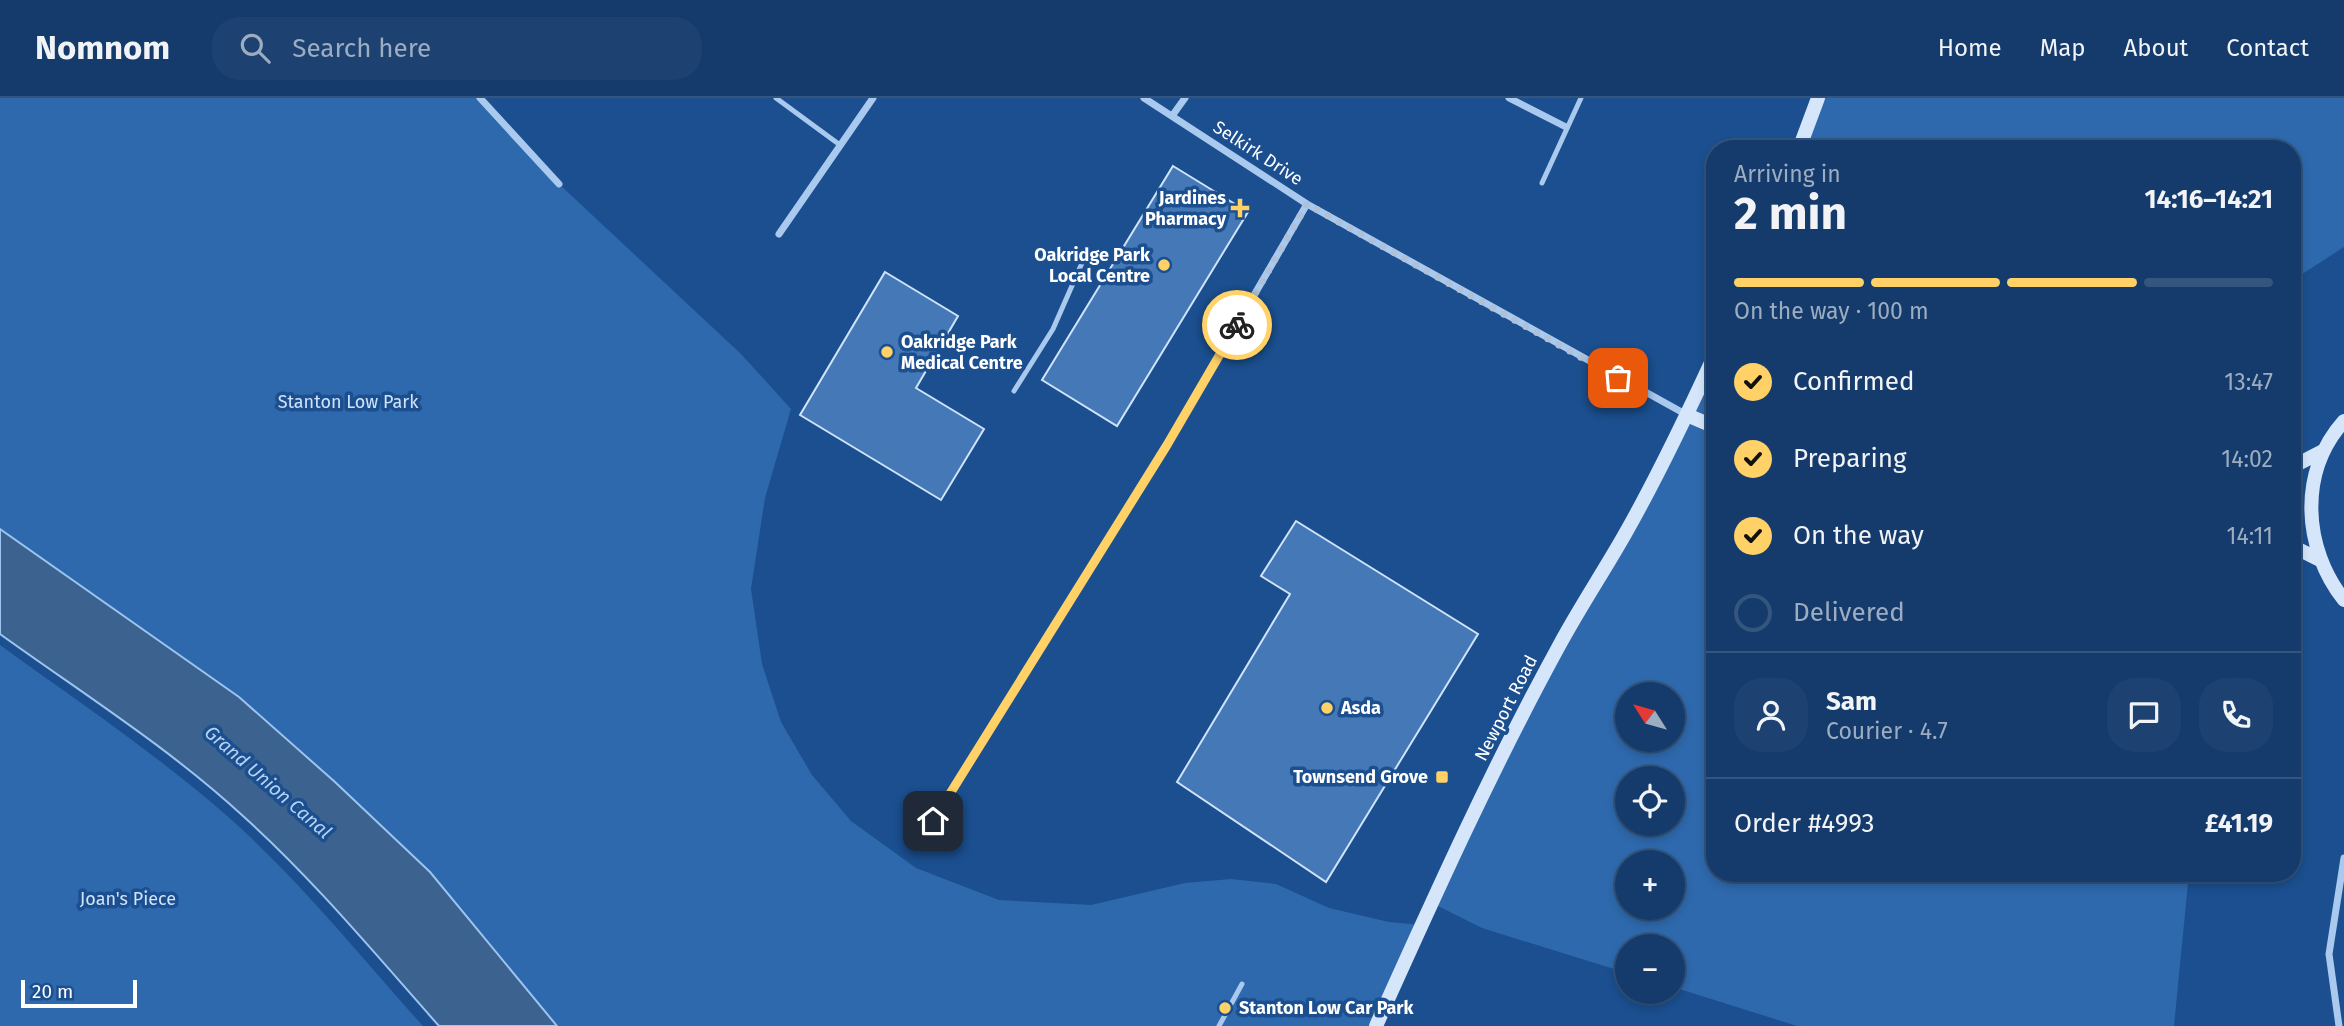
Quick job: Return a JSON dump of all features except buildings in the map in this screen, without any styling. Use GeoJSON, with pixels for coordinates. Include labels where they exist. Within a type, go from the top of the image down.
{"type":"FeatureCollection","features":[{"type":"Feature","properties":{"kind":"street"},"geometry":{"type":"LineString","coordinates":[[480,98],[559,184]]}},
{"type":"Feature","properties":{"kind":"street"},"geometry":{"type":"LineString","coordinates":[[779,234],[873,98]]}},
{"type":"Feature","properties":{"kind":"street","name":"Selkirk Drive"},"geometry":{"type":"LineString","coordinates":[[1144,98],[1307,204],[1687,415]]}},
{"type":"Feature","properties":{"kind":"street"},"geometry":{"type":"LineString","coordinates":[[1172,116],[1185,98]]}},
{"type":"Feature","properties":{"kind":"street"},"geometry":{"type":"LineString","coordinates":[[1509,98],[1566,127]]}},
{"type":"Feature","properties":{"kind":"street"},"geometry":{"type":"LineString","coordinates":[[1802,140],[1818,98]]}},
{"type":"Feature","properties":{"kind":"street"},"geometry":{"type":"LineString","coordinates":[[1167,445],[1307,204]]}},
{"type":"Feature","properties":{"kind":"street","name":"Newport Road"},"geometry":{"type":"LineString","coordinates":[[1376,1026],[1430,902],[1510,741],[1560,643],[1626,532],[1706,374]]}},
{"type":"Feature","properties":{"kind":"street"},"geometry":{"type":"LineString","coordinates":[[1687,415],[1706,423]]}},
{"type":"Feature","properties":{"kind":"street"},"geometry":{"type":"LineString","coordinates":[[2344,421],[2323,451],[2312,487],[2311,524],[2320,560],[2344,600]]}},
{"type":"Feature","properties":{"kind":"street"},"geometry":{"type":"LineString","coordinates":[[2301,462],[2323,451]]}},
{"type":"Feature","properties":{"kind":"street"},"geometry":{"type":"LineString","coordinates":[[2301,550],[2320,560]]}},
{"type":"Feature","properties":{"kind":"street"},"geometry":{"type":"LineString","coordinates":[[2339,1026],[2329,954],[2344,858]]}},
{"type":"Feature","properties":{"kind":"lane"},"geometry":{"type":"LineString","coordinates":[[776,98],[840,145]]}},
{"type":"Feature","properties":{"kind":"lane"},"geometry":{"type":"LineString","coordinates":[[1542,183],[1581,98]]}},
{"type":"Feature","properties":{"kind":"lane"},"geometry":{"type":"LineString","coordinates":[[1014,391],[1053,329],[1082,263]]}},
{"type":"Feature","properties":{"kind":"lane"},"geometry":{"type":"LineString","coordinates":[[933,821],[1167,445]]}},
{"type":"Feature","properties":{"kind":"lane"},"geometry":{"type":"LineString","coordinates":[[1219,1026],[1242,984]]}},
{"type":"Feature","properties":{"kind":"green space","name":"Stanton Low Park"},"geometry":{"type":"Polygon","coordinates":[[[0,98],[480,98],[559,184],[741,354],[791,409],[765,498],[751,589],[762,664],[781,722],[812,775],[851,821],[916,868],[999,900],[1091,905],[1185,883],[1231,879],[1276,884],[1329,908],[1389,922],[1421,925],[1376,1026],[557,1026],[430,872],[335,782],[239,697],[0,529],[0,98]]]}},
{"type":"Feature","properties":{"kind":"green space"},"geometry":{"type":"Polygon","coordinates":[[[1818,98],[2344,98],[2344,247],[2301,275],[2301,140],[1802,140],[1818,98]]]}},
{"type":"Feature","properties":{"kind":"green space"},"geometry":{"type":"Polygon","coordinates":[[[1706,371],[1706,882],[2188,882],[2174,1026],[1797,1026],[1685,991],[1685,934],[1615,934],[1615,969],[1482,928],[1430,902],[1706,371]]]}},
{"type":"Feature","properties":{"kind":"green space","name":"Joan's Piece"},"geometry":{"type":"Polygon","coordinates":[[[0,645],[143,748],[253,839],[423,1026],[0,1026],[0,645]]]}},
{"type":"Feature","properties":{"kind":"water","name":"Grand Union Canal"},"geometry":{"type":"Polygon","coordinates":[[[0,529],[239,697],[335,782],[430,872],[557,1026],[439,1026],[320,892],[243,816],[155,744],[0,634],[0,529]]]}},
{"type":"Feature","properties":{"kind":"way so far"},"geometry":{"type":"LineString","coordinates":[[1237,325],[1307,204],[1618,378]]}},
{"type":"Feature","properties":{"kind":"place","name":"Jardines Pharmacy"},"geometry":{"type":"Point","coordinates":[1240,208]}},
{"type":"Feature","properties":{"kind":"place","name":"Oakridge Park Local Centre"},"geometry":{"type":"Point","coordinates":[1164,265]}},
{"type":"Feature","properties":{"kind":"place","name":"Oakridge Park Medical Centre"},"geometry":{"type":"Point","coordinates":[887,352]}},
{"type":"Feature","properties":{"kind":"place","name":"Asda"},"geometry":{"type":"Point","coordinates":[1327,708]}},
{"type":"Feature","properties":{"kind":"place","name":"Townsend Grove"},"geometry":{"type":"Point","coordinates":[1442,777]}},
{"type":"Feature","properties":{"kind":"place","name":"Stanton Low Car Park"},"geometry":{"type":"Point","coordinates":[1225,1008]}},
{"type":"Feature","properties":{"kind":"route"},"geometry":{"type":"LineString","coordinates":[[933,821],[1167,445],[1237,325]]}}]}
